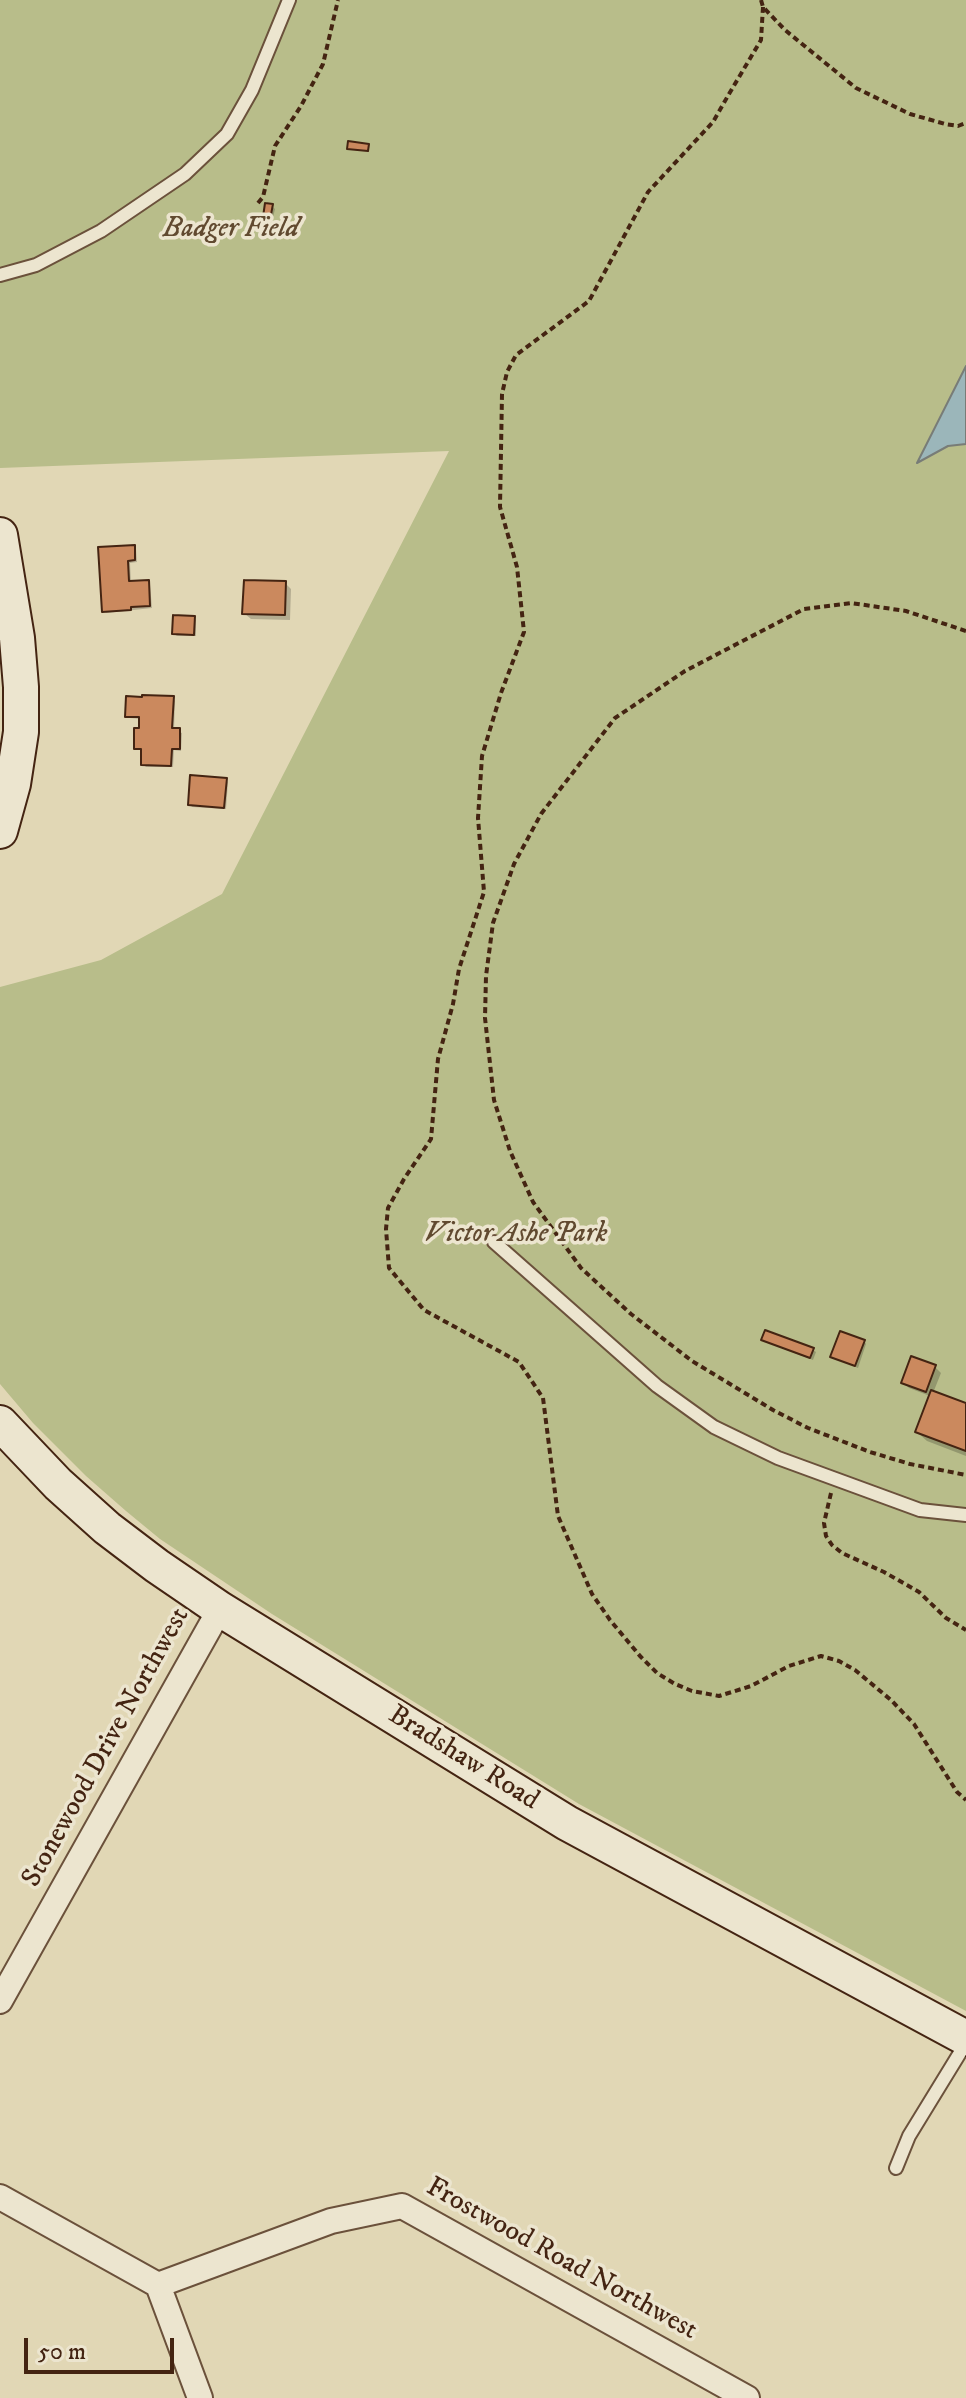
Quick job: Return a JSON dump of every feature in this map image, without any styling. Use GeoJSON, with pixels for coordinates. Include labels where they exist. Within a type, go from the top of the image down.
{"type":"FeatureCollection","features":[{"type":"Feature","properties":{"kind":"street"},"geometry":{"type":"LineString","coordinates":[[0,535],[17,638],[21,732],[13,784],[0,831]]}},
{"type":"Feature","properties":{"kind":"street","name":"Bradshaw Road"},"geometry":{"type":"LineString","coordinates":[[0,1423],[58,1484],[107,1528],[220,1609],[567,1823],[966,2040]]}},
{"type":"Feature","properties":{"kind":"street","name":"Stonewood Drive Northwest"},"geometry":{"type":"LineString","coordinates":[[0,2001],[220,1609]]}},
{"type":"Feature","properties":{"kind":"street"},"geometry":{"type":"LineString","coordinates":[[0,2197],[158,2285],[200,2398]]}},
{"type":"Feature","properties":{"kind":"street","name":"Frostwood Road Northwest"},"geometry":{"type":"LineString","coordinates":[[158,2285],[331,2221],[402,2206],[747,2398]]}},
{"type":"Feature","properties":{"kind":"lane"},"geometry":{"type":"LineString","coordinates":[[0,275],[36,265],[101,231],[185,174],[227,134],[252,90],[289,0]]}},
{"type":"Feature","properties":{"kind":"lane"},"geometry":{"type":"LineString","coordinates":[[494,1242],[657,1386],[714,1427],[778,1458],[920,1510],[966,1515]]}},
{"type":"Feature","properties":{"kind":"lane"},"geometry":{"type":"LineString","coordinates":[[896,2168],[909,2136],[966,2040]]}},
{"type":"Feature","properties":{"kind":"path"},"geometry":{"type":"LineString","coordinates":[[258,203],[263,197],[275,146],[323,64],[338,0]]}},
{"type":"Feature","properties":{"kind":"path"},"geometry":{"type":"LineString","coordinates":[[761,0],[761,40],[713,122],[648,192],[589,301],[516,355],[507,372],[502,394],[500,507],[517,567],[524,632],[482,756],[478,818],[484,892],[459,969],[438,1059],[431,1139],[388,1208],[389,1268],[424,1310],[519,1362],[543,1398],[558,1516],[592,1594],[630,1644],[657,1673],[692,1691],[719,1696],[821,1656],[839,1661],[855,1670],[891,1700],[914,1724],[957,1792],[966,1800]]}},
{"type":"Feature","properties":{"kind":"path"},"geometry":{"type":"LineString","coordinates":[[763,7],[785,30],[856,88],[929,120],[958,126],[966,123]]}},
{"type":"Feature","properties":{"kind":"path"},"geometry":{"type":"LineString","coordinates":[[966,631],[906,611],[851,603],[804,609],[685,671],[615,718],[541,814],[514,864],[493,923],[486,976],[485,1018],[494,1100],[510,1151],[533,1202],[581,1268],[631,1314],[692,1361],[773,1410],[808,1428],[870,1452],[966,1475]]}},
{"type":"Feature","properties":{"kind":"path"},"geometry":{"type":"LineString","coordinates":[[836,1479],[824,1523],[826,1536],[832,1545],[919,1592],[946,1618],[966,1630]]}},
{"type":"Feature","properties":{"kind":"green space","name":"Victor Ashe Park"},"geometry":{"type":"Polygon","coordinates":[[[0,0],[966,0],[966,2011],[579,1804],[272,1614],[160,1539],[126,1511],[33,1423],[0,1384],[0,987],[101,960],[222,894],[449,451],[0,468],[0,0]]]}},
{"type":"Feature","properties":{"kind":"water"},"geometry":{"type":"Polygon","coordinates":[[[966,366],[966,444],[948,446],[917,463],[966,366]]]}},
{"type":"Feature","properties":{"kind":"building"},"geometry":{"type":"Polygon","coordinates":[[[348,141],[369,144],[368,151],[347,149],[348,141]]]}},
{"type":"Feature","properties":{"kind":"building"},"geometry":{"type":"Polygon","coordinates":[[[265,203],[273,204],[269,225],[262,224],[265,203]]]}},
{"type":"Feature","properties":{"kind":"building"},"geometry":{"type":"Polygon","coordinates":[[[135,545],[135,560],[128,561],[129,581],[149,580],[150,606],[102,612],[98,547],[135,545]]]}},
{"type":"Feature","properties":{"kind":"building"},"geometry":{"type":"Polygon","coordinates":[[[244,580],[286,581],[285,615],[242,614],[244,580]]]}},
{"type":"Feature","properties":{"kind":"building"},"geometry":{"type":"Polygon","coordinates":[[[173,615],[195,616],[194,635],[172,634],[173,615]]]}},
{"type":"Feature","properties":{"kind":"building"},"geometry":{"type":"Polygon","coordinates":[[[126,696],[174,696],[172,728],[180,728],[180,749],[172,749],[171,766],[141,765],[141,749],[134,749],[134,728],[139,728],[139,717],[125,717],[126,696]]]}},
{"type":"Feature","properties":{"kind":"building"},"geometry":{"type":"Polygon","coordinates":[[[190,775],[227,778],[224,808],[188,805],[190,775]]]}},
{"type":"Feature","properties":{"kind":"building"},"geometry":{"type":"Polygon","coordinates":[[[765,1330],[814,1348],[810,1358],[761,1340],[765,1330]]]}},
{"type":"Feature","properties":{"kind":"building"},"geometry":{"type":"Polygon","coordinates":[[[840,1331],[865,1340],[855,1366],[830,1357],[840,1331]]]}},
{"type":"Feature","properties":{"kind":"building"},"geometry":{"type":"Polygon","coordinates":[[[911,1356],[936,1365],[926,1392],[901,1383],[911,1356]]]}},
{"type":"Feature","properties":{"kind":"building"},"geometry":{"type":"Polygon","coordinates":[[[931,1390],[966,1403],[966,1451],[915,1432],[931,1390]]]}},
{"type":"Feature","properties":{"kind":"park label","name":"Badger Field"},"geometry":{"type":"Point","coordinates":[231,230]}}]}
